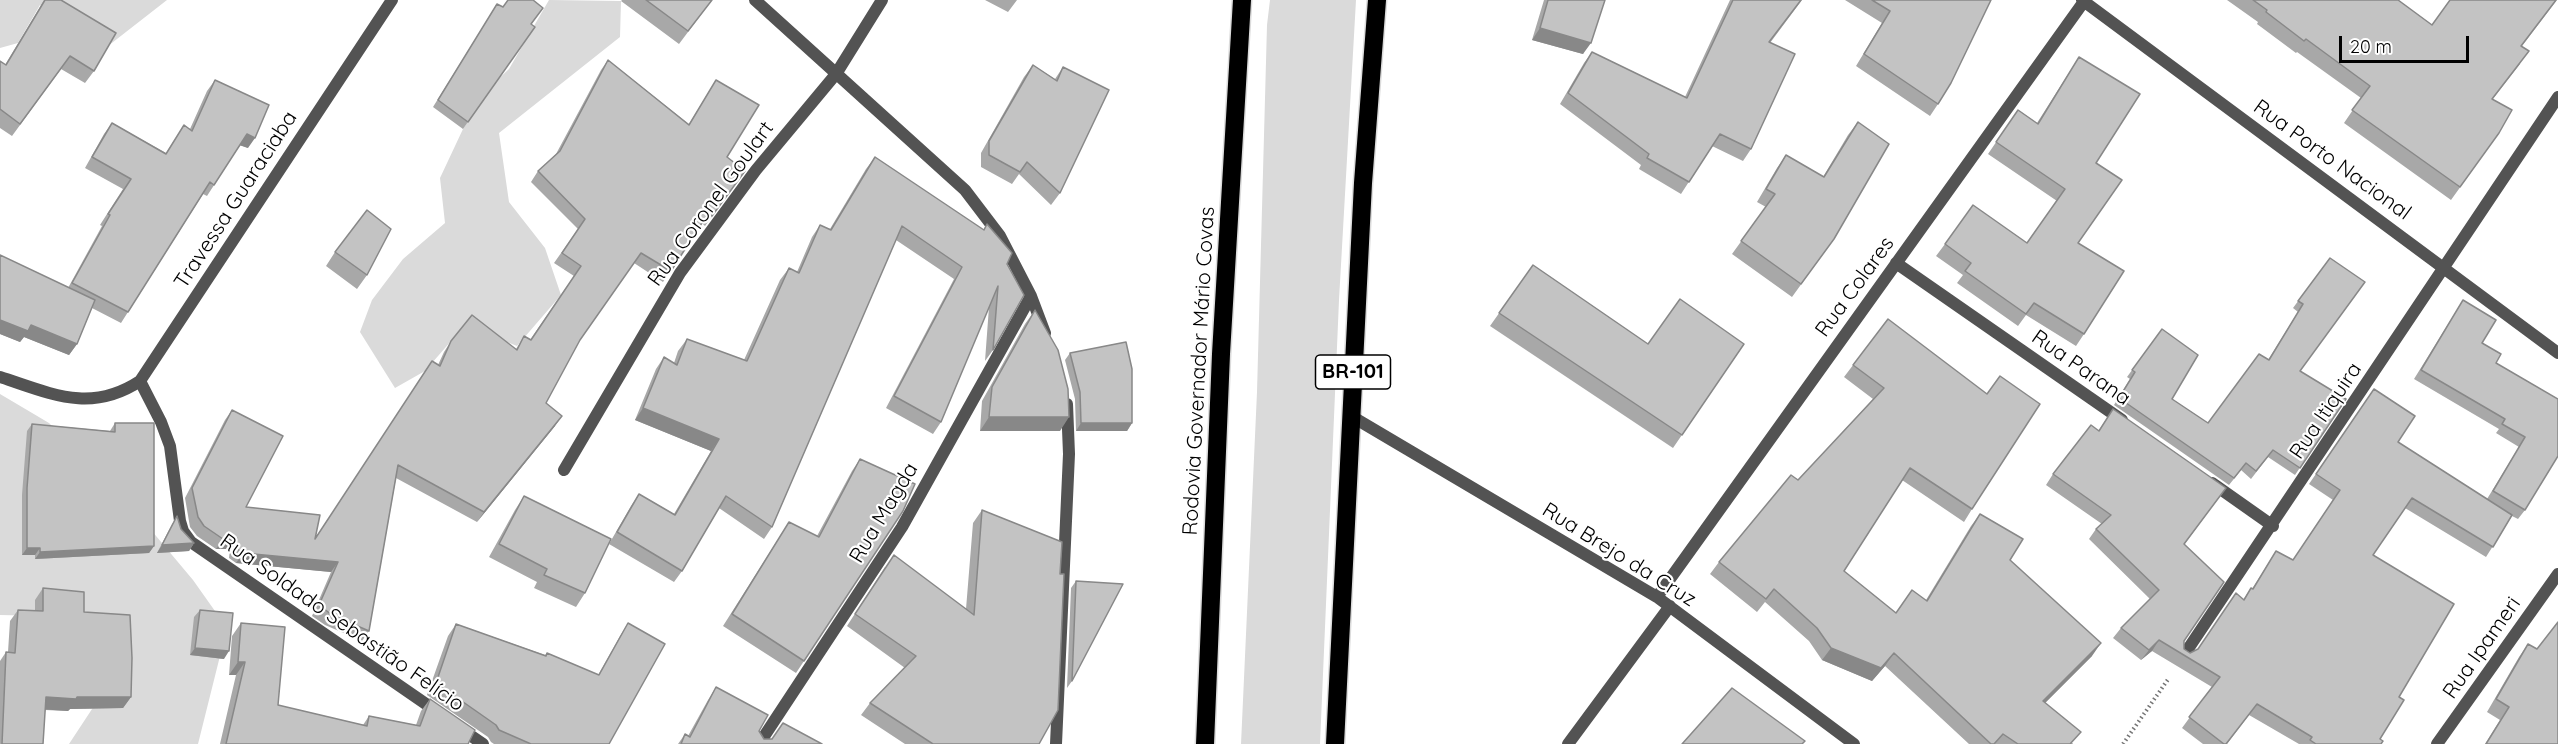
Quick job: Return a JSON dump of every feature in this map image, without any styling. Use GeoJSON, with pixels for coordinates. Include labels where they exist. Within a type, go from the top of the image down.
{"type":"FeatureCollection","features":[{"type":"Feature","properties":{"kind":"highway","name":"Rodovia Governador Mário Covas"},"geometry":{"type":"LineString","coordinates":[[1206,744],[1221,354],[1242,0]]}},
{"type":"Feature","properties":{"kind":"highway","name":"BR-101"},"geometry":{"type":"LineString","coordinates":[[1335,744],[1363,183],[1377,0]]}},
{"type":"Feature","properties":{"kind":"street","name":"Travessa Guaraciaba"},"geometry":{"type":"LineString","coordinates":[[140,381],[392,0]]}},
{"type":"Feature","properties":{"kind":"street"},"geometry":{"type":"LineString","coordinates":[[755,0],[965,190],[1000,236],[1031,296],[1051,346]]}},
{"type":"Feature","properties":{"kind":"street","name":"Rua Coronel Goulart"},"geometry":{"type":"LineString","coordinates":[[564,470],[680,273],[756,170],[836,74],[882,0]]}},
{"type":"Feature","properties":{"kind":"street","name":"Rua Colares"},"geometry":{"type":"LineString","coordinates":[[1657,597],[2084,1]]}},
{"type":"Feature","properties":{"kind":"street","name":"Rua Porto Nacional"},"geometry":{"type":"LineString","coordinates":[[2084,1],[2558,353]]}},
{"type":"Feature","properties":{"kind":"street","name":"Rua Itiquira"},"geometry":{"type":"LineString","coordinates":[[2184,655],[2273,526],[2558,97]]}},
{"type":"Feature","properties":{"kind":"street","name":"Rua Parana"},"geometry":{"type":"LineString","coordinates":[[1896,263],[2128,424]]}},
{"type":"Feature","properties":{"kind":"street","name":"Rua Magda"},"geometry":{"type":"LineString","coordinates":[[759,744],[902,527],[1031,296]]}},
{"type":"Feature","properties":{"kind":"street"},"geometry":{"type":"LineString","coordinates":[[0,377],[70,400],[94,398],[127,390],[140,381]]}},
{"type":"Feature","properties":{"kind":"street","name":"Rua Soldado Sebastião Felício"},"geometry":{"type":"LineString","coordinates":[[140,381],[161,422],[170,446],[183,531],[191,542],[483,744]]}},
{"type":"Feature","properties":{"kind":"street"},"geometry":{"type":"LineString","coordinates":[[1056,744],[1069,454],[1067,401],[1064,390]]}},
{"type":"Feature","properties":{"kind":"street","name":"Rua Brejo da Cruz"},"geometry":{"type":"LineString","coordinates":[[1351,416],[1657,597],[1854,744]]}},
{"type":"Feature","properties":{"kind":"street"},"geometry":{"type":"LineString","coordinates":[[2205,478],[2273,526]]}},
{"type":"Feature","properties":{"kind":"street","name":"Rua Ipameri"},"geometry":{"type":"LineString","coordinates":[[2437,744],[2558,574]]}},
{"type":"Feature","properties":{"kind":"street"},"geometry":{"type":"LineString","coordinates":[[1568,744],[1670,606]]}},
{"type":"Feature","properties":{"kind":"path"},"geometry":{"type":"LineString","coordinates":[[2123,744],[2184,655]]}},
{"type":"Feature","properties":{"kind":"shaded area"},"geometry":{"type":"Polygon","coordinates":[[[0,0],[167,0],[108,46],[40,5],[18,43],[0,48],[0,0]]]}},
{"type":"Feature","properties":{"kind":"shaded area"},"geometry":{"type":"Polygon","coordinates":[[[549,0],[621,1],[620,37],[499,133],[509,202],[545,248],[561,295],[517,346],[465,325],[425,371],[395,388],[360,332],[372,300],[403,259],[445,223],[440,178],[463,129],[493,84],[509,69],[549,0]]]}},
{"type":"Feature","properties":{"kind":"shaded area"},"geometry":{"type":"Polygon","coordinates":[[[1270,0],[1356,0],[1339,300],[1320,744],[1241,744],[1257,392],[1267,25],[1270,0]]]}},
{"type":"Feature","properties":{"kind":"shaded area"},"geometry":{"type":"Polygon","coordinates":[[[0,394],[49,423],[120,493],[193,580],[227,628],[198,744],[69,744],[94,706],[46,616],[0,615],[0,394]]]}},
{"type":"Feature","properties":{"kind":"building"},"geometry":{"type":"Polygon","coordinates":[[[45,0],[61,0],[116,33],[94,71],[70,56],[20,124],[0,109],[0,61],[6,65],[45,0]]]}},
{"type":"Feature","properties":{"kind":"building"},"geometry":{"type":"Polygon","coordinates":[[[508,0],[533,0],[543,8],[531,24],[535,27],[468,122],[438,100],[497,4],[503,7],[508,0]]]}},
{"type":"Feature","properties":{"kind":"building"},"geometry":{"type":"Polygon","coordinates":[[[646,0],[712,0],[688,31],[646,0]]]}},
{"type":"Feature","properties":{"kind":"building"},"geometry":{"type":"Polygon","coordinates":[[[1548,0],[1605,0],[1591,43],[1540,28],[1548,0]]]}},
{"type":"Feature","properties":{"kind":"building"},"geometry":{"type":"Polygon","coordinates":[[[1733,0],[1801,0],[1769,42],[1795,54],[1751,149],[1720,134],[1689,182],[1647,158],[1649,154],[1568,93],[1592,52],[1687,98],[1733,0]]]}},
{"type":"Feature","properties":{"kind":"building"},"geometry":{"type":"Polygon","coordinates":[[[1872,0],[1991,0],[1951,83],[1938,104],[1864,54],[1890,11],[1872,0]]]}},
{"type":"Feature","properties":{"kind":"building"},"geometry":{"type":"Polygon","coordinates":[[[2253,0],[2398,0],[2432,25],[2450,0],[2556,0],[2521,46],[2529,51],[2492,99],[2512,110],[2499,133],[2460,187],[2352,110],[2370,86],[2306,39],[2304,41],[2253,0]]]}},
{"type":"Feature","properties":{"kind":"building"},"geometry":{"type":"Polygon","coordinates":[[[2079,57],[2140,94],[2096,163],[2122,180],[2078,243],[2124,271],[2084,334],[2034,303],[2026,314],[1965,271],[1971,263],[1945,244],[1973,205],[2027,243],[2065,189],[1996,142],[2018,110],[2038,124],[2079,57]]]}},
{"type":"Feature","properties":{"kind":"building"},"geometry":{"type":"Polygon","coordinates":[[[608,60],[689,125],[716,80],[759,105],[727,157],[745,171],[712,216],[709,212],[671,271],[641,253],[580,340],[546,403],[562,416],[484,512],[398,465],[369,631],[332,615],[319,605],[338,562],[243,553],[236,548],[237,538],[223,539],[204,526],[198,517],[192,488],[232,410],[283,436],[246,507],[320,515],[315,539],[432,361],[440,366],[451,341],[472,315],[517,350],[524,336],[531,340],[581,266],[562,253],[585,219],[538,171],[560,151],[608,60]]]}},
{"type":"Feature","properties":{"kind":"building"},"geometry":{"type":"Polygon","coordinates":[[[1033,65],[1057,81],[1063,67],[1109,90],[1060,193],[1027,162],[1020,172],[989,155],[989,141],[1033,65]]]}},
{"type":"Feature","properties":{"kind":"building"},"geometry":{"type":"Polygon","coordinates":[[[215,80],[269,105],[255,138],[247,134],[214,185],[210,182],[128,312],[72,283],[110,215],[108,214],[131,179],[92,157],[112,123],[166,154],[184,125],[192,131],[215,80]]]}},
{"type":"Feature","properties":{"kind":"building"},"geometry":{"type":"Polygon","coordinates":[[[1858,122],[1889,144],[1834,239],[1801,284],[1741,241],[1775,194],[1766,189],[1786,155],[1824,177],[1858,122]]]}},
{"type":"Feature","properties":{"kind":"building"},"geometry":{"type":"Polygon","coordinates":[[[875,157],[984,230],[987,224],[1012,253],[1007,264],[1024,295],[993,350],[998,286],[941,422],[894,396],[962,267],[902,226],[772,527],[726,496],[682,571],[617,532],[639,494],[675,515],[719,439],[643,408],[664,357],[677,365],[687,339],[747,361],[789,268],[799,273],[820,225],[831,230],[875,157]]]}},
{"type":"Feature","properties":{"kind":"building"},"geometry":{"type":"Polygon","coordinates":[[[367,210],[391,229],[367,275],[335,252],[367,210]]]}},
{"type":"Feature","properties":{"kind":"building"},"geometry":{"type":"Polygon","coordinates":[[[0,255],[95,300],[77,344],[31,325],[28,331],[0,320],[0,255]]]}},
{"type":"Feature","properties":{"kind":"building"},"geometry":{"type":"Polygon","coordinates":[[[2330,258],[2365,282],[2300,371],[2346,399],[2300,468],[2273,450],[2256,471],[2246,463],[2234,478],[2119,398],[2135,372],[2132,370],[2162,329],[2198,355],[2172,399],[2208,423],[2259,354],[2269,360],[2303,304],[2298,301],[2330,258]]]}},
{"type":"Feature","properties":{"kind":"building"},"geometry":{"type":"Polygon","coordinates":[[[1533,265],[1648,344],[1680,299],[1744,344],[1682,435],[1499,313],[1533,265]]]}},
{"type":"Feature","properties":{"kind":"building"},"geometry":{"type":"Polygon","coordinates":[[[2463,300],[2496,320],[2482,343],[2501,354],[2496,363],[2558,399],[2558,456],[2525,510],[2493,491],[2525,437],[2502,424],[2505,419],[2421,370],[2463,300]]]}},
{"type":"Feature","properties":{"kind":"building"},"geometry":{"type":"Polygon","coordinates":[[[1035,310],[1058,350],[1068,389],[1069,417],[989,417],[992,387],[1035,310]]]}},
{"type":"Feature","properties":{"kind":"building"},"geometry":{"type":"Polygon","coordinates":[[[1888,319],[1987,394],[2000,376],[2040,404],[1972,509],[1910,468],[1844,571],[1896,613],[1912,590],[1927,601],[1980,514],[2023,539],[2010,560],[2101,643],[2043,701],[2081,732],[2070,744],[2018,744],[2003,734],[1994,744],[1991,744],[1894,653],[1881,668],[1831,648],[1817,628],[1774,589],[1766,599],[1719,562],[1791,475],[1798,480],[1884,388],[1853,365],[1888,319]]]}},
{"type":"Feature","properties":{"kind":"building"},"geometry":{"type":"Polygon","coordinates":[[[1126,342],[1132,369],[1132,423],[1081,423],[1080,392],[1070,353],[1126,342]]]}},
{"type":"Feature","properties":{"kind":"building"},"geometry":{"type":"Polygon","coordinates":[[[2374,389],[2415,416],[2398,442],[2512,515],[2493,547],[2412,498],[2373,555],[2454,604],[2399,697],[2404,700],[2380,739],[2383,741],[2381,744],[2316,744],[2310,740],[2312,737],[2257,704],[2224,744],[2189,717],[2220,677],[2159,640],[2149,650],[2121,628],[2159,590],[2096,529],[2111,515],[2053,474],[2091,425],[2099,431],[2113,409],[2226,488],[2184,544],[2224,582],[2184,641],[2184,649],[2190,653],[2198,649],[2236,593],[2244,600],[2276,551],[2293,560],[2340,490],[2316,474],[2374,389]]]}},
{"type":"Feature","properties":{"kind":"building"},"geometry":{"type":"Polygon","coordinates":[[[115,423],[154,423],[154,546],[40,552],[40,548],[27,548],[27,488],[32,424],[115,432],[115,423]]]}},
{"type":"Feature","properties":{"kind":"building"},"geometry":{"type":"Polygon","coordinates":[[[860,459],[915,484],[903,511],[804,661],[732,614],[789,522],[819,537],[860,459]]]}},
{"type":"Feature","properties":{"kind":"building"},"geometry":{"type":"Polygon","coordinates":[[[524,496],[611,539],[585,593],[544,575],[547,569],[499,544],[524,496]]]}},
{"type":"Feature","properties":{"kind":"building"},"geometry":{"type":"Polygon","coordinates":[[[982,510],[1062,542],[1060,574],[1064,574],[1058,710],[1039,744],[933,744],[870,703],[916,656],[855,614],[894,555],[974,615],[982,510]]]}},
{"type":"Feature","properties":{"kind":"building"},"geometry":{"type":"Polygon","coordinates":[[[177,516],[181,529],[194,543],[162,545],[177,516]]]}},
{"type":"Feature","properties":{"kind":"building"},"geometry":{"type":"Polygon","coordinates":[[[1076,581],[1123,584],[1072,681],[1076,581]]]}},
{"type":"Feature","properties":{"kind":"building"},"geometry":{"type":"Polygon","coordinates":[[[43,588],[84,592],[84,612],[130,615],[131,697],[77,697],[76,699],[46,697],[43,744],[2,744],[6,652],[15,653],[18,610],[43,611],[43,588]]]}},
{"type":"Feature","properties":{"kind":"building"},"geometry":{"type":"Polygon","coordinates":[[[200,610],[233,613],[229,651],[195,648],[200,610]]]}},
{"type":"Feature","properties":{"kind":"building"},"geometry":{"type":"Polygon","coordinates":[[[2558,622],[2558,744],[2486,744],[2509,707],[2496,699],[2528,644],[2537,649],[2558,622]]]}},
{"type":"Feature","properties":{"kind":"building"},"geometry":{"type":"Polygon","coordinates":[[[241,623],[285,627],[278,705],[367,726],[369,716],[420,726],[430,699],[475,730],[468,744],[226,744],[245,662],[238,662],[241,623]]]}},
{"type":"Feature","properties":{"kind":"building"},"geometry":{"type":"Polygon","coordinates":[[[628,623],[665,644],[609,744],[531,744],[499,730],[496,725],[436,683],[456,624],[546,656],[547,653],[599,675],[628,623]]]}},
{"type":"Feature","properties":{"kind":"building"},"geometry":{"type":"Polygon","coordinates":[[[716,687],[768,715],[759,731],[764,739],[772,739],[783,723],[822,744],[681,744],[685,734],[690,737],[716,687]]]}},
{"type":"Feature","properties":{"kind":"building"},"geometry":{"type":"Polygon","coordinates":[[[1732,688],[1805,741],[1802,744],[1682,744],[1732,688]]]}}]}
